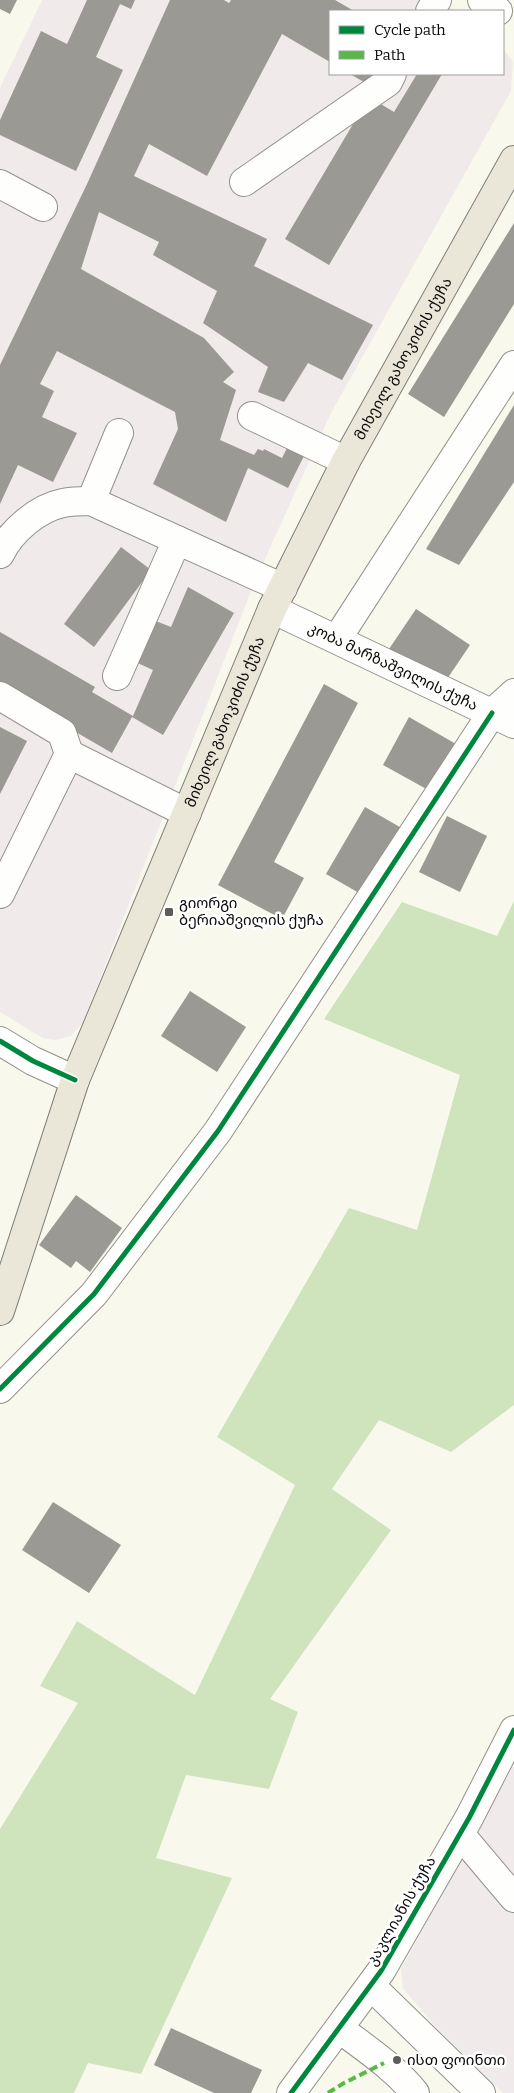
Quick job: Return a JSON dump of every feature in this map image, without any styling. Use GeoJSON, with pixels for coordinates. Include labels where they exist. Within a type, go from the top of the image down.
{"type":"FeatureCollection","features":[{"type":"Feature","properties":{"kind":"main road","name":"მიხეილ გახოკიძის ქუჩა"},"geometry":{"type":"LineString","coordinates":[[0,1311],[75,1080],[278,599],[346,462],[514,160]]}},
{"type":"Feature","properties":{"kind":"street"},"geometry":{"type":"LineString","coordinates":[[482,0],[497,10]]}},
{"type":"Feature","properties":{"kind":"street"},"geometry":{"type":"LineString","coordinates":[[244,182],[388,82],[392,75]]}},
{"type":"Feature","properties":{"kind":"street"},"geometry":{"type":"LineString","coordinates":[[0,184],[43,207]]}},
{"type":"Feature","properties":{"kind":"street"},"geometry":{"type":"LineString","coordinates":[[336,639],[514,365]]}},
{"type":"Feature","properties":{"kind":"street"},"geometry":{"type":"LineString","coordinates":[[252,416],[346,462]]}},
{"type":"Feature","properties":{"kind":"street"},"geometry":{"type":"LineString","coordinates":[[0,554],[6,542],[29,518],[61,503],[91,501],[119,433]]}},
{"type":"Feature","properties":{"kind":"street","name":"კობა მარზაშვილის ქუჩა"},"geometry":{"type":"LineString","coordinates":[[91,501],[177,540],[278,599],[336,639],[503,718]]}},
{"type":"Feature","properties":{"kind":"street"},"geometry":{"type":"LineString","coordinates":[[117,676],[177,540]]}},
{"type":"Feature","properties":{"kind":"street"},"geometry":{"type":"LineString","coordinates":[[0,1389],[94,1294],[218,1131],[503,718],[514,693]]}},
{"type":"Feature","properties":{"kind":"street"},"geometry":{"type":"LineString","coordinates":[[0,696],[62,733],[70,754],[187,813]]}},
{"type":"Feature","properties":{"kind":"street"},"geometry":{"type":"LineString","coordinates":[[0,894],[70,754]]}},
{"type":"Feature","properties":{"kind":"street"},"geometry":{"type":"LineString","coordinates":[[0,1041],[33,1062],[75,1080]]}},
{"type":"Feature","properties":{"kind":"street","name":"კაკლიანის ქუჩა"},"geometry":{"type":"LineString","coordinates":[[291,2093],[371,1986],[460,1834],[514,1730]]}},
{"type":"Feature","properties":{"kind":"street"},"geometry":{"type":"LineString","coordinates":[[460,1834],[514,1898]]}},
{"type":"Feature","properties":{"kind":"street"},"geometry":{"type":"LineString","coordinates":[[371,1986],[481,2093]]}},
{"type":"Feature","properties":{"kind":"street"},"geometry":{"type":"LineString","coordinates":[[340,2029],[384,2062],[406,2081],[415,2093]]}},
{"type":"Feature","properties":{"kind":"shaded area"},"geometry":{"type":"Polygon","coordinates":[[[42,0],[439,0],[454,10],[329,10],[329,75],[504,75],[504,50],[513,62],[511,91],[331,413],[255,581],[83,1022],[71,1036],[55,1040],[43,1038],[0,1012],[0,88],[42,0]]]}},
{"type":"Feature","properties":{"kind":"shaded area"},"geometry":{"type":"Polygon","coordinates":[[[514,1765],[514,2093],[503,2093],[434,2025],[403,1988],[401,1969],[514,1765]]]}},
{"type":"Feature","properties":{"kind":"green space"},"geometry":{"type":"Polygon","coordinates":[[[514,901],[514,1405],[451,1452],[379,1420],[332,1489],[391,1530],[270,1699],[298,1712],[269,1789],[186,1775],[156,1858],[232,1878],[141,2074],[88,2063],[74,2093],[0,2093],[0,1829],[78,1703],[40,1686],[77,1621],[195,1695],[295,1485],[217,1437],[349,1208],[417,1230],[460,1075],[324,1019],[402,902],[497,936],[514,901]]]}},
{"type":"Feature","properties":{"kind":"building"},"geometry":{"type":"Polygon","coordinates":[[[0,0],[17,0],[10,14],[0,9],[0,0]]]}},
{"type":"Feature","properties":{"kind":"building"},"geometry":{"type":"Polygon","coordinates":[[[87,0],[135,0],[131,9],[120,4],[96,57],[123,70],[76,171],[0,135],[0,120],[41,31],[67,44],[87,0]]]}},
{"type":"Feature","properties":{"kind":"building"},"geometry":{"type":"Polygon","coordinates":[[[170,0],[224,0],[229,3],[231,0],[335,0],[352,10],[329,10],[329,61],[282,34],[207,176],[149,144],[134,176],[267,239],[254,266],[373,325],[342,380],[308,363],[284,402],[258,392],[268,367],[203,323],[217,291],[153,255],[159,242],[99,212],[81,269],[204,338],[234,372],[223,382],[236,390],[220,440],[254,455],[258,449],[263,451],[264,449],[282,458],[289,444],[306,452],[288,488],[248,468],[226,522],[153,484],[178,429],[175,412],[57,351],[40,384],[54,391],[42,417],[77,433],[53,482],[18,465],[0,504],[0,365],[87,184],[170,0]]]}},
{"type":"Feature","properties":{"kind":"building"},"geometry":{"type":"Polygon","coordinates":[[[352,75],[374,75],[369,85],[352,75]]]}},
{"type":"Feature","properties":{"kind":"building"},"geometry":{"type":"Polygon","coordinates":[[[416,75],[441,75],[329,265],[285,239],[369,97],[394,112],[416,75]]]}},
{"type":"Feature","properties":{"kind":"building"},"geometry":{"type":"Polygon","coordinates":[[[514,223],[514,304],[444,417],[408,394],[514,223]]]}},
{"type":"Feature","properties":{"kind":"building"},"geometry":{"type":"Polygon","coordinates":[[[514,405],[514,482],[459,565],[426,549],[514,405]]]}},
{"type":"Feature","properties":{"kind":"building"},"geometry":{"type":"Polygon","coordinates":[[[121,547],[151,570],[94,647],[64,624],[121,547]]]}},
{"type":"Feature","properties":{"kind":"building"},"geometry":{"type":"Polygon","coordinates":[[[188,587],[234,613],[163,735],[132,717],[112,753],[0,688],[0,632],[95,687],[92,692],[133,716],[153,670],[131,660],[148,618],[171,627],[188,587]]]}},
{"type":"Feature","properties":{"kind":"building"},"geometry":{"type":"Polygon","coordinates":[[[416,609],[470,645],[443,685],[389,649],[416,609]]]}},
{"type":"Feature","properties":{"kind":"building"},"geometry":{"type":"Polygon","coordinates":[[[324,684],[358,703],[274,862],[304,878],[282,919],[218,885],[324,684]]]}},
{"type":"Feature","properties":{"kind":"building"},"geometry":{"type":"Polygon","coordinates":[[[409,717],[456,744],[430,791],[383,765],[409,717]]]}},
{"type":"Feature","properties":{"kind":"building"},"geometry":{"type":"Polygon","coordinates":[[[0,727],[27,741],[0,794],[0,727]]]}},
{"type":"Feature","properties":{"kind":"building"},"geometry":{"type":"Polygon","coordinates":[[[365,807],[405,830],[366,897],[326,874],[365,807]]]}},
{"type":"Feature","properties":{"kind":"building"},"geometry":{"type":"Polygon","coordinates":[[[447,816],[487,836],[460,892],[419,872],[447,816]]]}},
{"type":"Feature","properties":{"kind":"building"},"geometry":{"type":"Polygon","coordinates":[[[190,991],[246,1027],[217,1072],[161,1036],[190,991]]]}},
{"type":"Feature","properties":{"kind":"building"},"geometry":{"type":"Polygon","coordinates":[[[76,1195],[122,1228],[90,1272],[76,1261],[71,1268],[39,1245],[76,1195]]]}},
{"type":"Feature","properties":{"kind":"building"},"geometry":{"type":"Polygon","coordinates":[[[53,1502],[121,1545],[89,1593],[22,1550],[53,1502]]]}},
{"type":"Feature","properties":{"kind":"building"},"geometry":{"type":"Polygon","coordinates":[[[171,2028],[262,2070],[251,2093],[214,2093],[154,2065],[171,2028]]]}},
{"type":"Feature","properties":{"kind":"marked path"},"geometry":{"type":"LineString","coordinates":[[328,2093],[384,2063]]}},
{"type":"Feature","properties":{"kind":"cycle path"},"geometry":{"type":"LineString","coordinates":[[0,1389],[94,1294],[218,1131],[492,713]]}},
{"type":"Feature","properties":{"kind":"cycle path"},"geometry":{"type":"LineString","coordinates":[[0,1041],[33,1061],[75,1080]]}},
{"type":"Feature","properties":{"kind":"cycle path"},"geometry":{"type":"LineString","coordinates":[[291,2093],[381,1971],[469,1818],[514,1730]]}},
{"type":"Feature","properties":{"kind":"place","name":"გიორგი ბერიაშვილის ქუჩა"},"geometry":{"type":"Point","coordinates":[169,912]}},
{"type":"Feature","properties":{"kind":"place","name":"ისთ ფოინთი"},"geometry":{"type":"Point","coordinates":[397,2060]}}]}
